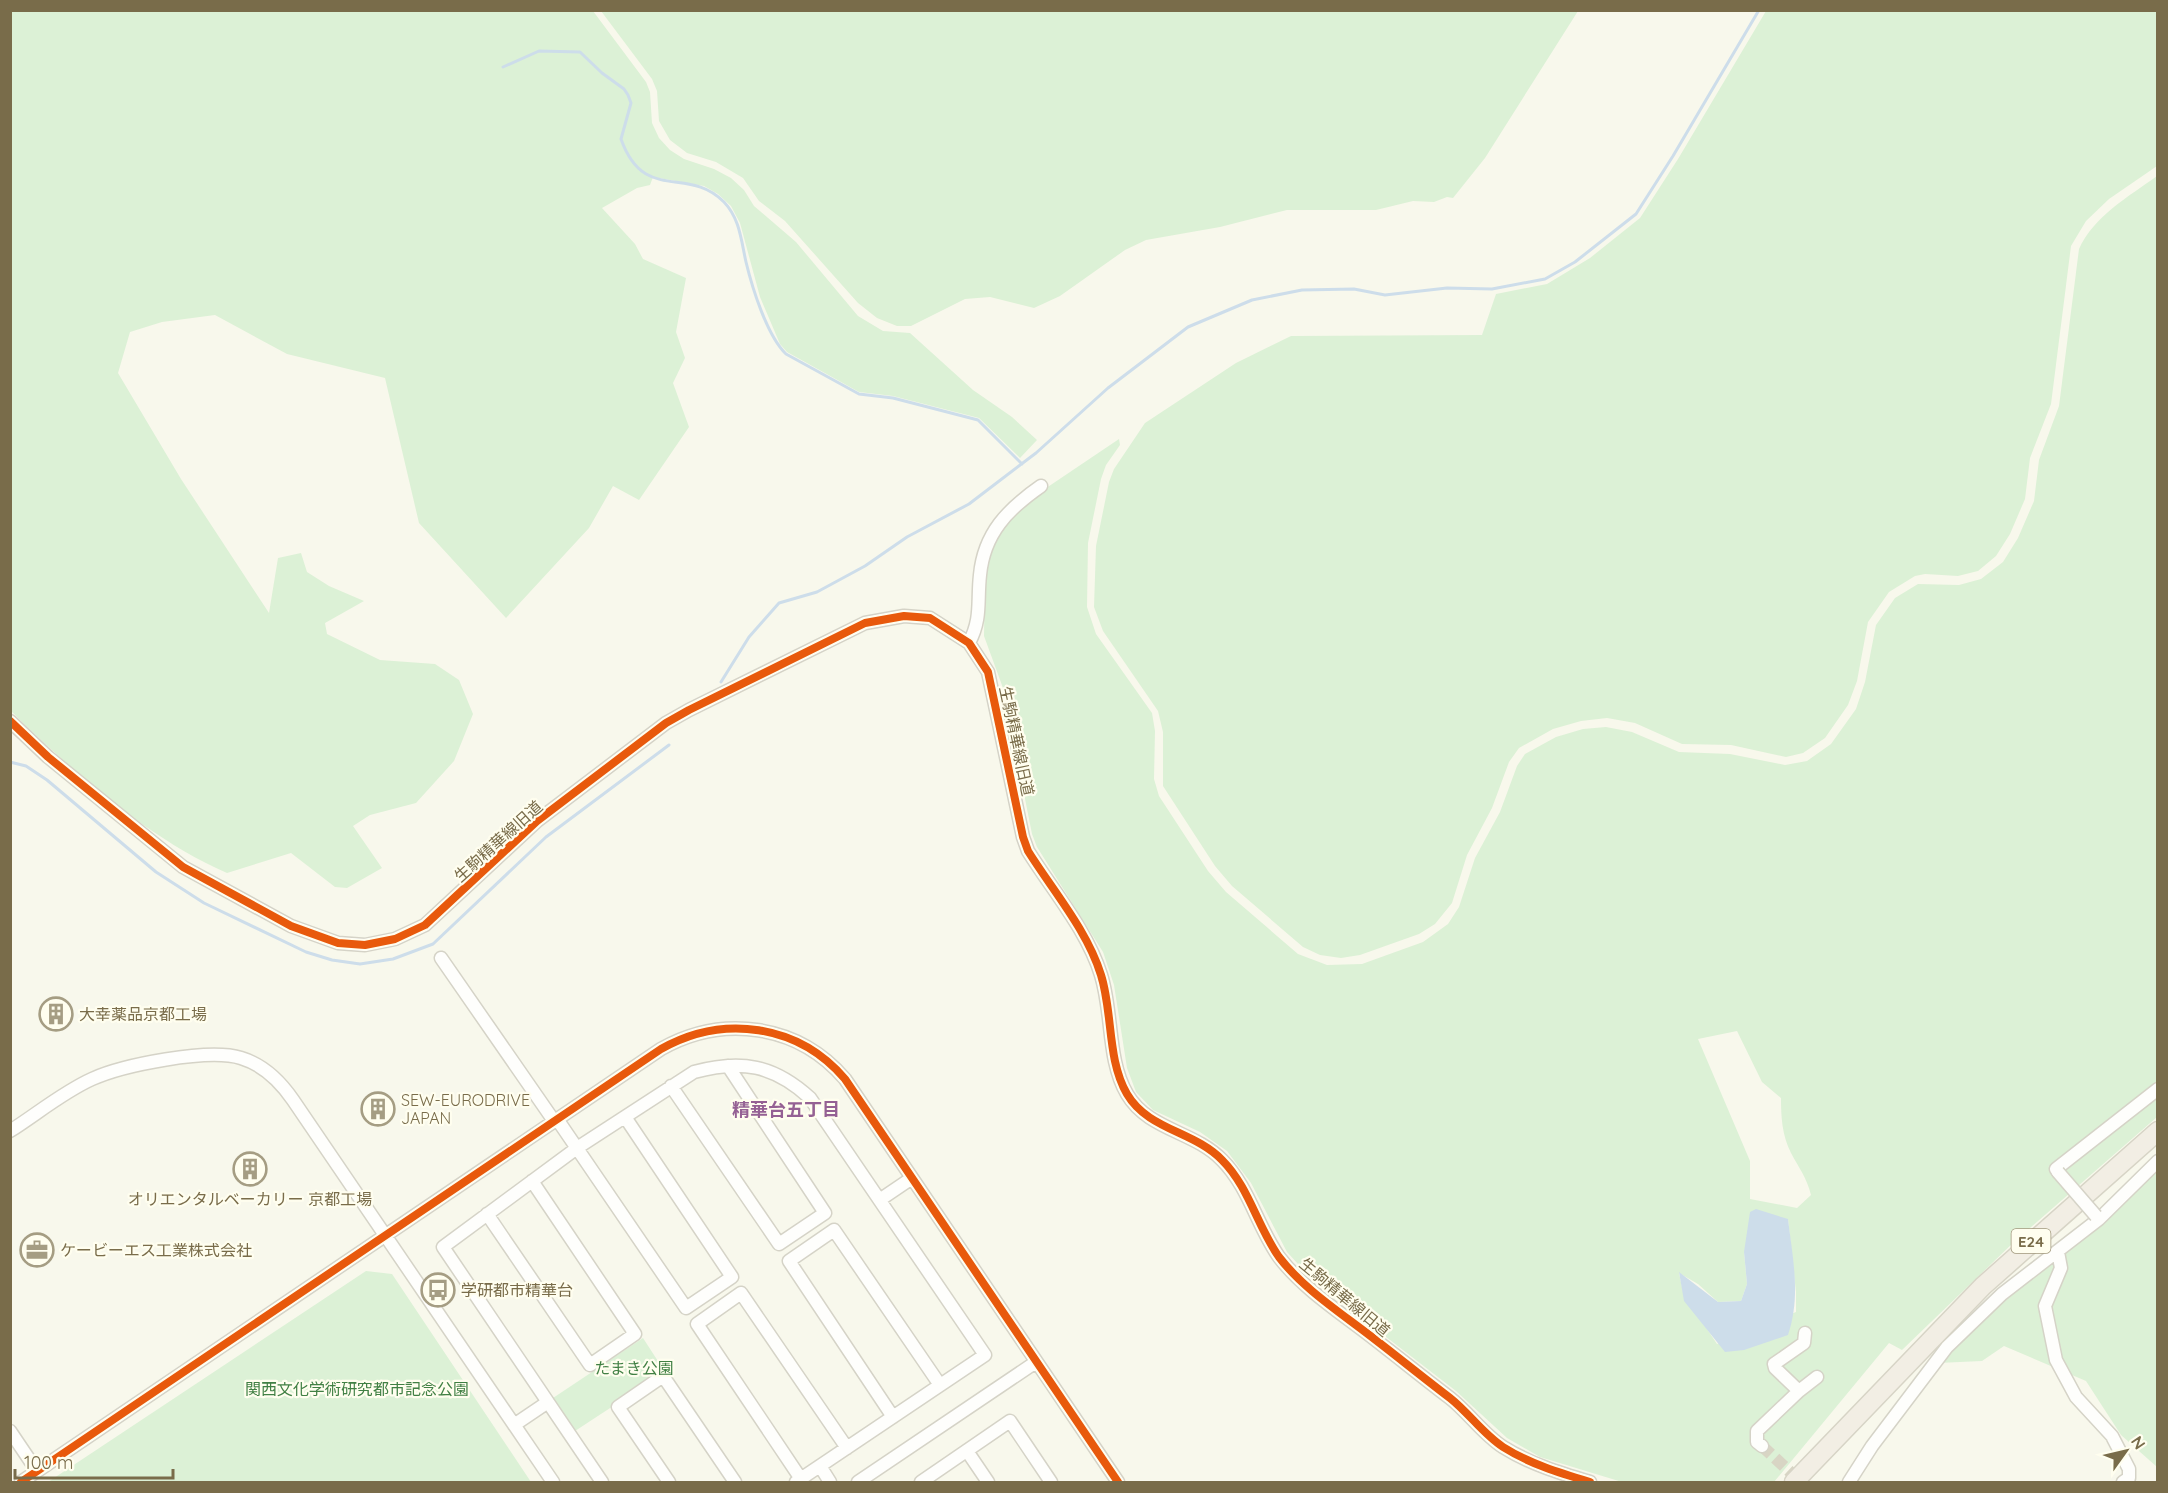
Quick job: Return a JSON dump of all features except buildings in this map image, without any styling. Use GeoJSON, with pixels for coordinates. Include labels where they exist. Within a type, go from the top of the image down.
{"type":"FeatureCollection","features":[{"type":"Feature","properties":{"kind":"highway","name":"E24"},"geometry":{"type":"LineString","coordinates":[[1794,1482],[1911,1358],[2022,1249],[2157,1131]]}},
{"type":"Feature","properties":{"kind":"highway","name":"E24"},"geometry":{"type":"LineString","coordinates":[[1911,1358],[1988,1296],[2157,1142]]}},
{"type":"Feature","properties":{"kind":"street"},"geometry":{"type":"LineString","coordinates":[[969,643],[978,624],[980,573],[992,533],[1011,508],[1041,486]]}},
{"type":"Feature","properties":{"kind":"street","name":"生駒精華線旧道"},"geometry":{"type":"LineString","coordinates":[[10,721],[48,757],[161,851],[208,883],[291,926],[338,943],[365,945],[395,939],[425,924],[537,821],[666,723],[689,710],[852,628],[876,620],[904,616],[930,618],[945,625],[969,643],[988,672],[994,691],[1018,815],[1028,851],[1085,940],[1101,974],[1112,1022],[1118,1070],[1125,1091],[1136,1107],[1148,1117],[1196,1140],[1221,1158],[1243,1188],[1279,1257],[1333,1308],[1450,1398],[1501,1446],[1536,1465],[1590,1482]]}},
{"type":"Feature","properties":{"kind":"street"},"geometry":{"type":"LineString","coordinates":[[441,958],[578,1148],[697,1324],[799,1481],[985,1355],[818,1108],[798,1087],[765,1069],[744,1065],[694,1072],[578,1148],[442,1247],[602,1482]]}},
{"type":"Feature","properties":{"kind":"street"},"geometry":{"type":"LineString","coordinates":[[21,1482],[676,1040],[713,1029],[758,1029],[798,1042],[837,1069],[1118,1482]]}},
{"type":"Feature","properties":{"kind":"street"},"geometry":{"type":"LineString","coordinates":[[10,1131],[80,1085],[106,1074],[154,1062],[218,1054],[243,1059],[271,1074],[282,1085],[553,1482]]}},
{"type":"Feature","properties":{"kind":"street"},"geometry":{"type":"LineString","coordinates":[[671,1086],[779,1244],[825,1213],[728,1066]]}},
{"type":"Feature","properties":{"kind":"street"},"geometry":{"type":"LineString","coordinates":[[2097,1218],[2056,1169],[2157,1089]]}},
{"type":"Feature","properties":{"kind":"street"},"geometry":{"type":"LineString","coordinates":[[625,1116],[732,1277],[686,1308]]}},
{"type":"Feature","properties":{"kind":"street"},"geometry":{"type":"LineString","coordinates":[[1849,1482],[1872,1446],[1947,1347],[2002,1294],[2058,1252],[2157,1161]]}},
{"type":"Feature","properties":{"kind":"street"},"geometry":{"type":"LineString","coordinates":[[881,1199],[912,1178]]}},
{"type":"Feature","properties":{"kind":"street"},"geometry":{"type":"LineString","coordinates":[[487,1214],[590,1365],[635,1334],[532,1181]]}},
{"type":"Feature","properties":{"kind":"street"},"geometry":{"type":"LineString","coordinates":[[894,1417],[789,1261],[834,1230],[940,1385]]}},
{"type":"Feature","properties":{"kind":"street"},"geometry":{"type":"LineString","coordinates":[[2058,1252],[2061,1268],[2045,1306],[2056,1360],[2076,1398],[2112,1436],[2129,1469],[2129,1478],[2123,1482]]}},
{"type":"Feature","properties":{"kind":"street"},"geometry":{"type":"LineString","coordinates":[[697,1324],[741,1293],[847,1448]]}},
{"type":"Feature","properties":{"kind":"street"},"geometry":{"type":"LineString","coordinates":[[1799,1391],[1775,1368],[1774,1364],[1803,1343],[1805,1333]]}},
{"type":"Feature","properties":{"kind":"street"},"geometry":{"type":"LineString","coordinates":[[858,1482],[1036,1362]]}},
{"type":"Feature","properties":{"kind":"street"},"geometry":{"type":"LineString","coordinates":[[669,1482],[618,1407],[663,1376],[735,1482]]}},
{"type":"Feature","properties":{"kind":"street"},"geometry":{"type":"LineString","coordinates":[[1762,1446],[1757,1442],[1757,1431],[1817,1377]]}},
{"type":"Feature","properties":{"kind":"street"},"geometry":{"type":"LineString","coordinates":[[514,1425],[548,1402]]}},
{"type":"Feature","properties":{"kind":"street"},"geometry":{"type":"LineString","coordinates":[[924,1482],[1010,1421],[1051,1482]]}},
{"type":"Feature","properties":{"kind":"street"},"geometry":{"type":"LineString","coordinates":[[10,1431],[37,1471]]}},
{"type":"Feature","properties":{"kind":"street"},"geometry":{"type":"LineString","coordinates":[[967,1451],[988,1482]]}},
{"type":"Feature","properties":{"kind":"street"},"geometry":{"type":"LineString","coordinates":[[820,1466],[830,1482]]}},
{"type":"Feature","properties":{"kind":"green space"},"geometry":{"type":"Polygon","coordinates":[[[10,11],[593,11],[646,82],[650,92],[652,123],[659,138],[670,150],[684,159],[714,169],[731,178],[744,190],[754,206],[796,242],[858,316],[883,331],[910,333],[973,390],[1012,417],[1037,440],[1020,458],[979,418],[893,396],[859,392],[787,352],[780,344],[760,297],[740,223],[731,206],[718,194],[704,186],[653,177],[650,185],[637,188],[602,208],[635,244],[643,259],[686,278],[676,332],[685,358],[673,383],[689,427],[639,500],[613,486],[589,528],[506,618],[419,523],[385,378],[287,354],[215,315],[162,322],[130,332],[118,373],[181,479],[269,613],[278,558],[301,553],[307,572],[329,586],[364,601],[325,623],[327,634],[380,660],[435,664],[459,680],[473,714],[454,761],[416,803],[370,815],[353,826],[382,868],[347,888],[335,887],[291,853],[227,873],[168,841],[112,801],[59,757],[11,711],[10,11]]]}},
{"type":"Feature","properties":{"kind":"green space"},"geometry":{"type":"Polygon","coordinates":[[[601,11],[1578,11],[1485,158],[1453,198],[1447,197],[1434,202],[1413,201],[1376,210],[1287,210],[1220,227],[1146,240],[1125,250],[1060,296],[1034,308],[990,297],[965,299],[911,326],[897,326],[877,318],[858,303],[785,221],[759,201],[743,178],[716,162],[687,153],[670,140],[659,121],[657,91],[652,79],[601,11]]]}},
{"type":"Feature","properties":{"kind":"green space"},"geometry":{"type":"Polygon","coordinates":[[[1766,11],[2157,11],[2157,166],[2109,199],[2086,221],[2071,246],[2051,404],[2030,458],[2025,499],[2010,534],[1996,556],[1978,571],[1958,576],[1925,574],[1915,576],[1889,592],[1868,622],[1857,681],[1848,705],[1825,738],[1803,753],[1786,757],[1731,745],[1682,744],[1635,723],[1607,718],[1581,721],[1553,729],[1519,748],[1509,762],[1492,808],[1467,855],[1452,903],[1435,924],[1419,934],[1360,955],[1341,958],[1320,955],[1303,947],[1232,886],[1215,866],[1163,786],[1163,732],[1158,711],[1103,631],[1094,607],[1096,546],[1109,482],[1114,469],[1145,423],[1236,363],[1291,336],[1482,335],[1496,294],[1547,284],[1590,258],[1640,218],[1766,11]]]}},
{"type":"Feature","properties":{"kind":"green space"},"geometry":{"type":"Polygon","coordinates":[[[2157,176],[2157,1117],[2015,1241],[1902,1350],[1889,1343],[1774,1482],[1622,1482],[1540,1457],[1507,1438],[1456,1391],[1346,1306],[1298,1264],[1287,1252],[1251,1183],[1227,1151],[1200,1132],[1153,1110],[1136,1092],[1127,1068],[1114,985],[1103,952],[1037,847],[1032,834],[1003,688],[984,636],[985,571],[999,531],[1021,505],[1119,439],[1120,445],[1106,465],[1101,479],[1088,543],[1087,607],[1096,634],[1152,713],[1155,731],[1154,779],[1159,796],[1208,871],[1226,892],[1298,954],[1327,965],[1362,964],[1423,942],[1448,924],[1459,907],[1475,858],[1500,812],[1517,766],[1525,754],[1556,737],[1583,729],[1606,727],[1632,732],[1679,752],[1730,754],[1785,765],[1807,761],[1831,744],[1856,709],[1865,682],[1876,625],[1895,598],[1918,584],[1959,585],[1981,579],[2003,562],[2018,538],[2034,501],[2039,460],[2059,406],[2079,249],[2085,237],[2103,217],[2157,176]],[[1737,1031],[1698,1039],[1750,1161],[1750,1199],[1797,1208],[1811,1195],[1784,1133],[1781,1098],[1762,1082],[1737,1031]],[[1788,1219],[1744,1252],[1747,1284],[1741,1301],[1718,1302],[1698,1284],[1679,1273],[1685,1301],[1717,1344],[1796,1312],[1788,1219]]]}},
{"type":"Feature","properties":{"kind":"green space"},"geometry":{"type":"Polygon","coordinates":[[[2157,1167],[2157,1467],[2121,1435],[2086,1381],[2004,1346],[1982,1361],[1938,1363],[2005,1298],[2157,1167]]]}},
{"type":"Feature","properties":{"kind":"green space","name":"関西文化学術研究都市記念公園"},"geometry":{"type":"Polygon","coordinates":[[[366,1271],[392,1274],[531,1482],[48,1482],[366,1271]]]}},
{"type":"Feature","properties":{"kind":"green space","name":"たまき公園"},"geometry":{"type":"Polygon","coordinates":[[[643,1338],[665,1372],[572,1433],[550,1400],[643,1338]]]}},
{"type":"Feature","properties":{"kind":"water"},"geometry":{"type":"Polygon","coordinates":[[[1756,1209],[1788,1219],[1795,1278],[1792,1320],[1788,1335],[1744,1350],[1725,1352],[1684,1301],[1679,1272],[1718,1302],[1741,1301],[1747,1284],[1744,1252],[1750,1212],[1756,1209]]]}},
{"type":"Feature","properties":{"kind":"waterway"},"geometry":{"type":"LineString","coordinates":[[721,682],[749,637],[779,603],[817,592],[865,566],[907,537],[969,504],[1036,453],[1108,388],[1188,327],[1252,300],[1302,290],[1354,289],[1385,295],[1447,288],[1492,289],[1545,279],[1575,262],[1636,214],[1759,10]]}},
{"type":"Feature","properties":{"kind":"waterway"},"geometry":{"type":"LineString","coordinates":[[503,67],[539,51],[580,52],[602,73],[624,89],[628,95],[631,103],[621,139],[631,159],[642,171],[654,178],[710,191],[729,209],[739,230],[761,311],[773,336],[786,354],[859,394],[893,398],[978,420],[1022,464]]}},
{"type":"Feature","properties":{"kind":"waterway"},"geometry":{"type":"LineString","coordinates":[[10,762],[26,766],[47,780],[156,872],[204,903],[306,952],[332,960],[360,964],[393,959],[433,944],[546,837],[669,745]]}},
{"type":"Feature","properties":{"kind":"tunnel"},"geometry":{"type":"LineString","coordinates":[[1762,1446],[1801,1482]]}},
{"type":"Feature","properties":{"kind":"cycle path"},"geometry":{"type":"LineString","coordinates":[[10,721],[48,757],[183,867],[291,926],[338,943],[365,945],[395,939],[425,925],[537,821],[666,723],[865,623],[904,616],[930,618],[969,643],[988,672],[1023,837],[1028,851],[1069,911],[1095,958],[1105,990],[1116,1066],[1127,1094],[1136,1106],[1159,1123],[1211,1150],[1222,1160],[1239,1182],[1279,1257],[1297,1278],[1319,1297],[1450,1398],[1503,1447],[1534,1463],[1590,1482]]}},
{"type":"Feature","properties":{"kind":"cycle path"},"geometry":{"type":"LineString","coordinates":[[21,1482],[661,1049],[685,1038],[709,1031],[734,1029],[759,1030],[782,1036],[805,1046],[826,1060],[845,1079],[1118,1482]]}},
{"type":"Feature","properties":{"kind":"place","name":"大幸薬品京都工場"},"geometry":{"type":"Point","coordinates":[56,1014]}},
{"type":"Feature","properties":{"kind":"place","name":"SEW-EURODRIVE JAPAN"},"geometry":{"type":"Point","coordinates":[378,1109]}},
{"type":"Feature","properties":{"kind":"place","name":"オリエンタルベーカリー 京都工場"},"geometry":{"type":"Point","coordinates":[250,1169]}},
{"type":"Feature","properties":{"kind":"place","name":"ケービーエス工業株式会社"},"geometry":{"type":"Point","coordinates":[37,1250]}},
{"type":"Feature","properties":{"kind":"place","name":"学研都市精華台"},"geometry":{"type":"Point","coordinates":[438,1290]}},
{"type":"Feature","properties":{"kind":"district","name":"精華台五丁目"},"geometry":{"type":"Point","coordinates":[786,1109]}}]}
